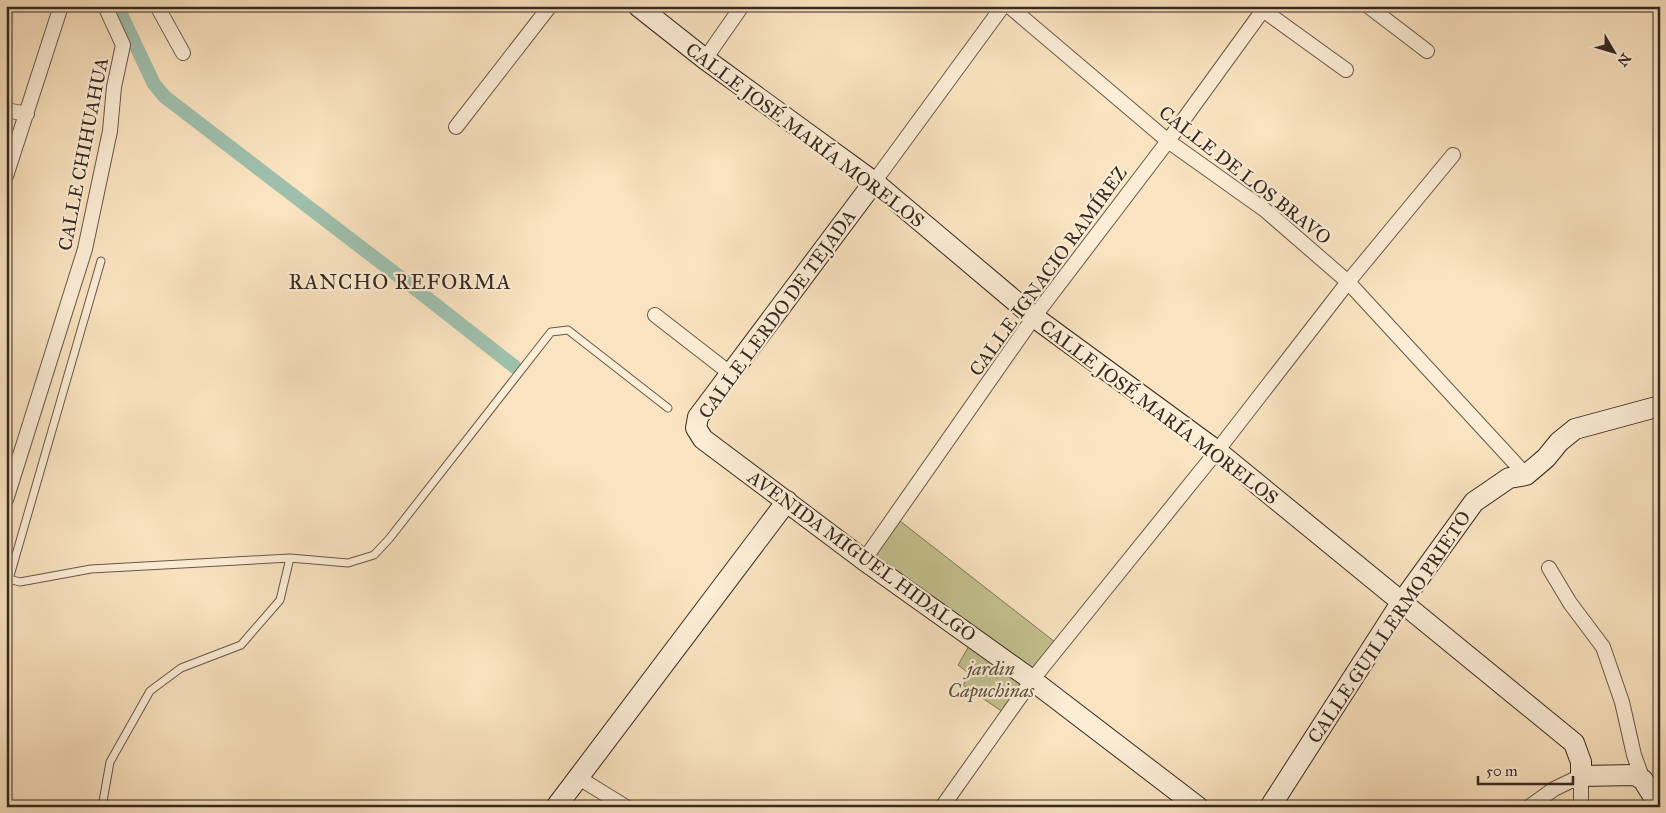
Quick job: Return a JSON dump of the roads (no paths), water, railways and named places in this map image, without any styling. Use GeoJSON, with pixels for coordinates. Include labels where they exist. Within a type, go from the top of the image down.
{"type":"FeatureCollection","features":[{"type":"Feature","properties":{"kind":"street"},"geometry":{"type":"LineString","coordinates":[[6,176],[61,6]]}},
{"type":"Feature","properties":{"kind":"street","name":"CALLE CHIHUAHUA"},"geometry":{"type":"LineString","coordinates":[[6,500],[84,249],[110,131],[114,87],[124,45],[105,6]]}},
{"type":"Feature","properties":{"kind":"street"},"geometry":{"type":"LineString","coordinates":[[157,6],[183,53]]}},
{"type":"Feature","properties":{"kind":"street"},"geometry":{"type":"LineString","coordinates":[[456,127],[550,6]]}},
{"type":"Feature","properties":{"kind":"street","name":"CALLE JOSÉ MARÍA MORELOS"},"geometry":{"type":"LineString","coordinates":[[638,6],[705,59],[874,182],[1034,317],[1217,451],[1574,743],[1581,762],[1582,776]]}},
{"type":"Feature","properties":{"kind":"street"},"geometry":{"type":"LineString","coordinates":[[705,59],[742,6]]}},
{"type":"Feature","properties":{"kind":"street","name":"CALLE LERDO DE TEJADA"},"geometry":{"type":"LineString","coordinates":[[696,428],[698,417],[1003,6]]}},
{"type":"Feature","properties":{"kind":"street","name":"CALLE DE LOS BRAVO"},"geometry":{"type":"LineString","coordinates":[[1009,6],[1168,141],[1265,210],[1348,282],[1526,475]]}},
{"type":"Feature","properties":{"kind":"street"},"geometry":{"type":"LineString","coordinates":[[1368,6],[1427,51]]}},
{"type":"Feature","properties":{"kind":"street"},"geometry":{"type":"LineString","coordinates":[[1264,8],[1346,70]]}},
{"type":"Feature","properties":{"kind":"street","name":"CALLE IGNACIO RAMÍREZ"},"geometry":{"type":"LineString","coordinates":[[864,560],[1034,317],[1168,141],[1264,8]]}},
{"type":"Feature","properties":{"kind":"street"},"geometry":{"type":"LineString","coordinates":[[6,110],[27,114]]}},
{"type":"Feature","properties":{"kind":"street"},"geometry":{"type":"LineString","coordinates":[[942,807],[1032,680],[1217,451],[1348,282],[1452,155]]}},
{"type":"Feature","properties":{"kind":"street"},"geometry":{"type":"LineString","coordinates":[[655,314],[731,374]]}},
{"type":"Feature","properties":{"kind":"street","name":"CALLE GUILLERMO PRIETO"},"geometry":{"type":"LineString","coordinates":[[1270,807],[1401,603],[1474,502],[1508,478],[1526,475],[1575,429],[1660,406]]}},
{"type":"Feature","properties":{"kind":"street","name":"AVENIDA MIGUEL HIDALGO"},"geometry":{"type":"LineString","coordinates":[[696,428],[703,439],[864,560],[1032,680],[1198,807]]}},
{"type":"Feature","properties":{"kind":"street"},"geometry":{"type":"LineString","coordinates":[[556,807],[787,501]]}},
{"type":"Feature","properties":{"kind":"street"},"geometry":{"type":"LineString","coordinates":[[1549,568],[1570,603],[1603,647],[1622,702],[1634,755],[1644,780],[1660,807]]}},
{"type":"Feature","properties":{"kind":"street"},"geometry":{"type":"LineString","coordinates":[[1529,807],[1554,789],[1582,776],[1635,774],[1644,780]]}},
{"type":"Feature","properties":{"kind":"street"},"geometry":{"type":"LineString","coordinates":[[1581,807],[1582,776]]}},
{"type":"Feature","properties":{"kind":"street"},"geometry":{"type":"LineString","coordinates":[[579,778],[626,807]]}},
{"type":"Feature","properties":{"kind":"lane"},"geometry":{"type":"LineString","coordinates":[[101,261],[9,579],[20,582],[91,569],[290,558],[348,563],[374,554],[389,539],[551,332],[568,330],[668,408]]}},
{"type":"Feature","properties":{"kind":"lane"},"geometry":{"type":"LineString","coordinates":[[102,807],[110,762],[150,690],[182,668],[241,646],[280,600],[290,558]]}},
{"type":"Feature","properties":{"kind":"waterway"},"geometry":{"type":"LineString","coordinates":[[117,6],[154,84],[165,97],[515,367]]}},
{"type":"Feature","properties":{"kind":"district","name":"RANCHO REFORMA"},"geometry":{"type":"Point","coordinates":[400,282]}},
{"type":"Feature","properties":{"kind":"park label","name":"jardin Capuchinas"},"geometry":{"type":"Point","coordinates":[991,679]}}]}
